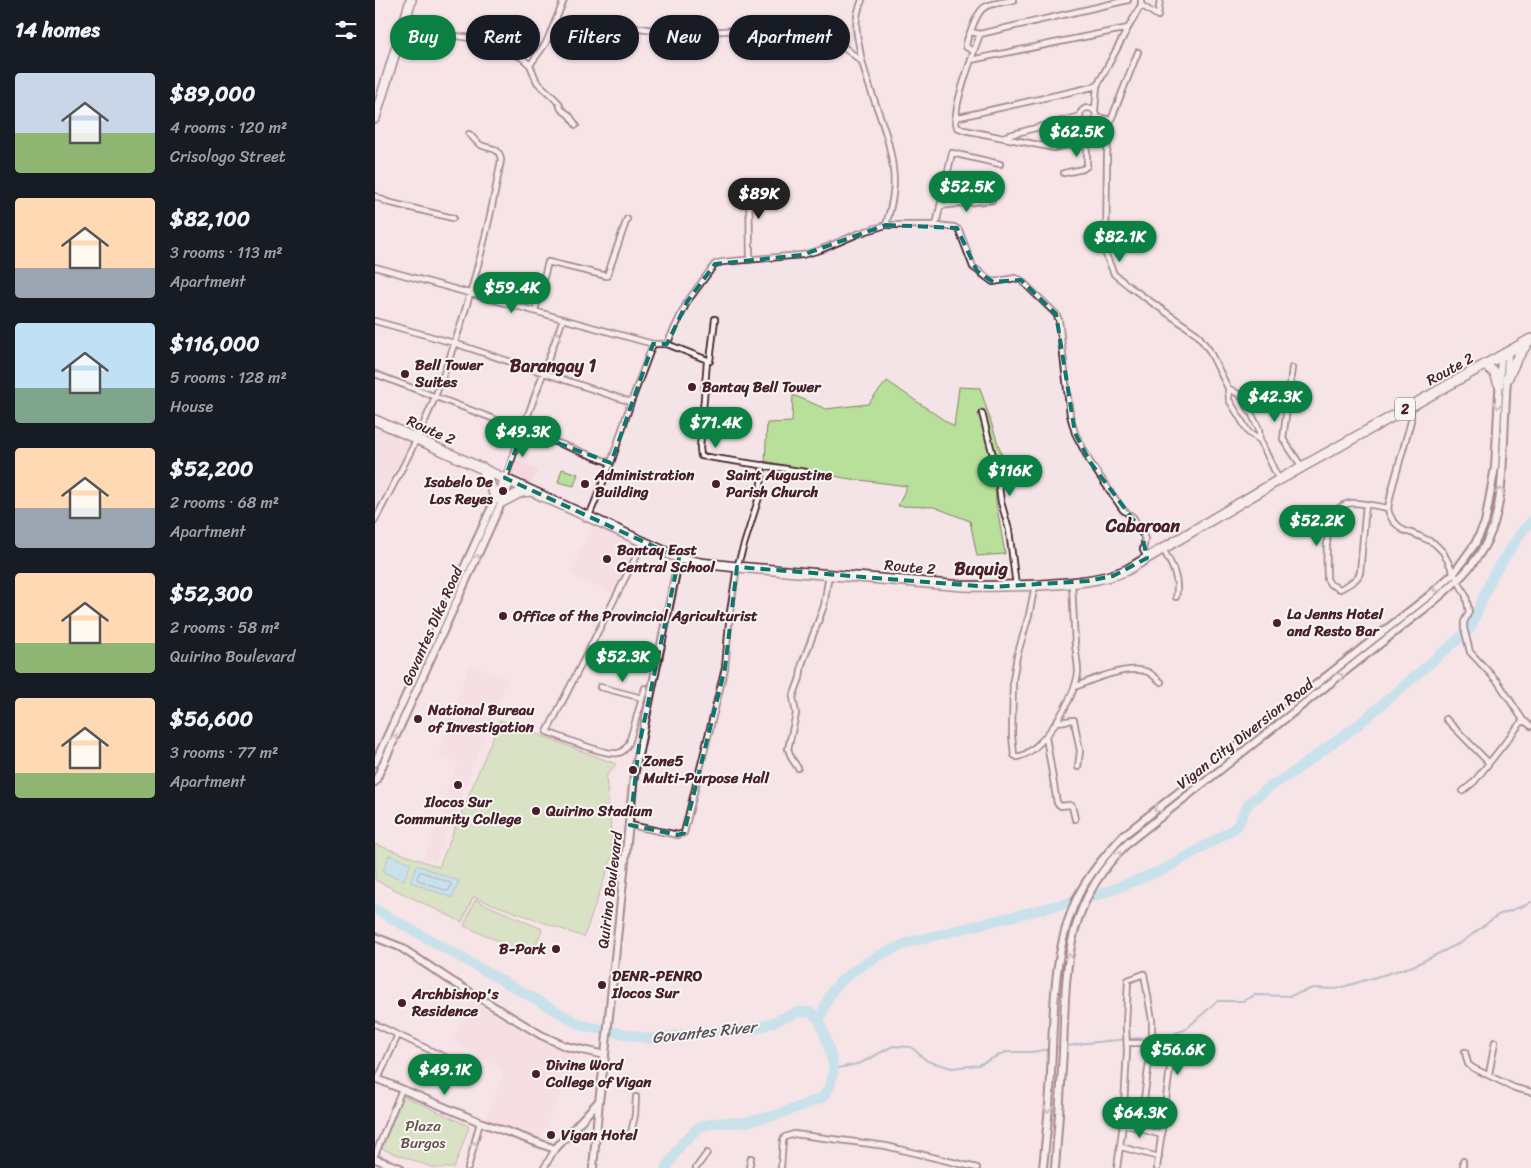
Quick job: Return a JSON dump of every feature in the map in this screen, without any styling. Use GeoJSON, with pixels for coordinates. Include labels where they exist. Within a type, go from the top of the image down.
{"type":"FeatureCollection","features":[{"type":"Feature","properties":{"kind":"highway"},"geometry":{"type":"LineString","coordinates":[[406,15],[411,0]]}},
{"type":"Feature","properties":{"kind":"highway"},"geometry":{"type":"LineString","coordinates":[[375,118],[393,60]]}},
{"type":"Feature","properties":{"kind":"highway"},"geometry":{"type":"LineString","coordinates":[[1485,365],[1503,381],[1530,340]]}},
{"type":"Feature","properties":{"kind":"highway","name":"Route 2"},"geometry":{"type":"LineString","coordinates":[[375,420],[643,543],[679,558],[700,563],[963,586],[1072,584],[1113,576],[1147,558],[1279,480],[1530,340]]}},
{"type":"Feature","properties":{"kind":"highway"},"geometry":{"type":"LineString","coordinates":[[483,468],[499,500],[521,492],[534,492]]}},
{"type":"Feature","properties":{"kind":"main road","name":"Vigan City Diversion Road"},"geometry":{"type":"LineString","coordinates":[[1055,1168],[1070,946],[1081,910],[1089,893],[1108,865],[1130,841],[1459,580],[1480,553],[1488,538],[1496,515],[1501,482],[1504,354]]}},
{"type":"Feature","properties":{"kind":"main road","name":"Vigan City Diversion Road"},"geometry":{"type":"LineString","coordinates":[[1043,1168],[1061,942],[1079,894],[1102,859],[1124,835],[1430,595],[1455,573],[1475,544],[1485,523],[1495,467],[1503,381]]}},
{"type":"Feature","properties":{"kind":"main road","name":"Govantes Dike Road"},"geometry":{"type":"LineString","coordinates":[[375,763],[452,594],[480,541],[508,480]]}},
{"type":"Feature","properties":{"kind":"main road","name":"Govantes Dike Road"},"geometry":{"type":"LineString","coordinates":[[375,782],[459,597],[480,541]]}},
{"type":"Feature","properties":{"kind":"main road","name":"Quirino Boulevard"},"geometry":{"type":"LineString","coordinates":[[593,1168],[634,775],[679,558]]}},
{"type":"Feature","properties":{"kind":"main road"},"geometry":{"type":"LineString","coordinates":[[452,594],[459,597]]}},
{"type":"Feature","properties":{"kind":"main road"},"geometry":{"type":"LineString","coordinates":[[424,656],[431,659]]}},
{"type":"Feature","properties":{"kind":"main road"},"geometry":{"type":"LineString","coordinates":[[396,717],[403,720]]}},
{"type":"Feature","properties":{"kind":"main road"},"geometry":{"type":"LineString","coordinates":[[375,937],[400,947],[450,980],[541,1035],[565,1046],[605,1055]]}},
{"type":"Feature","properties":{"kind":"main road"},"geometry":{"type":"LineString","coordinates":[[377,1079],[480,1122],[555,1149],[599,1101]]}},
{"type":"Feature","properties":{"kind":"main road"},"geometry":{"type":"LineString","coordinates":[[375,1159],[400,1168]]}},
{"type":"Feature","properties":{"kind":"street"},"geometry":{"type":"LineString","coordinates":[[558,15],[564,0]]}},
{"type":"Feature","properties":{"kind":"street"},"geometry":{"type":"LineString","coordinates":[[862,0],[857,13],[856,28],[861,61],[891,156],[894,187],[886,226]]}},
{"type":"Feature","properties":{"kind":"street"},"geometry":{"type":"LineString","coordinates":[[974,51],[966,46],[977,13],[983,8],[1013,0]]}},
{"type":"Feature","properties":{"kind":"street"},"geometry":{"type":"LineString","coordinates":[[971,32],[980,34],[1128,0]]}},
{"type":"Feature","properties":{"kind":"street"},"geometry":{"type":"LineString","coordinates":[[1095,110],[1088,107],[1084,108],[1080,116],[1082,122],[1087,124],[1093,123],[1097,117],[1095,110],[1097,86],[1141,3],[1158,16],[1160,0]]}},
{"type":"Feature","properties":{"kind":"street"},"geometry":{"type":"LineString","coordinates":[[639,28],[691,33],[755,30],[790,24],[812,24],[821,28],[861,61]]}},
{"type":"Feature","properties":{"kind":"street"},"geometry":{"type":"LineString","coordinates":[[971,60],[1128,28]]}},
{"type":"Feature","properties":{"kind":"street"},"geometry":{"type":"LineString","coordinates":[[530,64],[546,42],[550,33]]}},
{"type":"Feature","properties":{"kind":"street"},"geometry":{"type":"LineString","coordinates":[[980,34],[955,118],[957,126],[959,128],[1054,148],[1087,141]]}},
{"type":"Feature","properties":{"kind":"street"},"geometry":{"type":"LineString","coordinates":[[456,36],[485,40],[507,50],[530,64],[537,82],[559,103],[561,109],[576,124]]}},
{"type":"Feature","properties":{"kind":"street"},"geometry":{"type":"LineString","coordinates":[[1138,52],[1111,120],[1108,140],[1106,255],[1114,274],[1130,288],[1197,334],[1209,350],[1228,388],[1229,400],[1249,433],[1259,440]]}},
{"type":"Feature","properties":{"kind":"street"},"geometry":{"type":"LineString","coordinates":[[955,118],[1097,86]]}},
{"type":"Feature","properties":{"kind":"street"},"geometry":{"type":"LineString","coordinates":[[1000,137],[1080,116]]}},
{"type":"Feature","properties":{"kind":"street"},"geometry":{"type":"LineString","coordinates":[[1097,117],[1111,120]]}},
{"type":"Feature","properties":{"kind":"street"},"geometry":{"type":"LineString","coordinates":[[1064,173],[1083,169],[1087,166],[1087,124]]}},
{"type":"Feature","properties":{"kind":"street"},"geometry":{"type":"LineString","coordinates":[[375,520],[417,438],[435,397],[454,343],[492,212],[501,160],[498,151],[481,145],[469,134]]}},
{"type":"Feature","properties":{"kind":"street"},"geometry":{"type":"LineString","coordinates":[[936,225],[951,154],[999,164]]}},
{"type":"Feature","properties":{"kind":"street"},"geometry":{"type":"LineString","coordinates":[[749,180],[750,260]]}},
{"type":"Feature","properties":{"kind":"street"},"geometry":{"type":"LineString","coordinates":[[375,196],[387,202],[453,218]]}},
{"type":"Feature","properties":{"kind":"street"},"geometry":{"type":"LineString","coordinates":[[940,206],[992,200]]}},
{"type":"Feature","properties":{"kind":"street"},"geometry":{"type":"LineString","coordinates":[[535,311],[548,262],[607,276],[627,219]]}},
{"type":"Feature","properties":{"kind":"street"},"geometry":{"type":"LineString","coordinates":[[667,344],[687,302],[715,264],[801,255],[820,250],[860,233],[886,226],[936,225],[954,227],[959,230],[973,267],[983,276],[990,281],[997,282],[1018,278],[1057,314],[1070,416],[1075,433],[1090,462],[1123,510],[1133,517],[1141,530],[1145,539],[1143,550],[1147,558]]}},
{"type":"Feature","properties":{"kind":"street"},"geometry":{"type":"LineString","coordinates":[[375,267],[653,344],[667,344],[708,361]]}},
{"type":"Feature","properties":{"kind":"street"},"geometry":{"type":"LineString","coordinates":[[508,480],[523,430],[563,319]]}},
{"type":"Feature","properties":{"kind":"street"},"geometry":{"type":"LineString","coordinates":[[715,319],[711,360],[708,361],[700,448],[701,456],[806,472]]}},
{"type":"Feature","properties":{"kind":"street"},"geometry":{"type":"LineString","coordinates":[[375,321],[454,343],[631,402]]}},
{"type":"Feature","properties":{"kind":"street"},"geometry":{"type":"LineString","coordinates":[[588,518],[611,463],[653,344]]}},
{"type":"Feature","properties":{"kind":"street"},"geometry":{"type":"LineString","coordinates":[[1292,368],[1283,439],[1302,467]]}},
{"type":"Feature","properties":{"kind":"street"},"geometry":{"type":"LineString","coordinates":[[375,374],[611,463]]}},
{"type":"Feature","properties":{"kind":"street"},"geometry":{"type":"LineString","coordinates":[[1228,388],[1240,395],[1250,411],[1259,429],[1259,440],[1279,480]]}},
{"type":"Feature","properties":{"kind":"street"},"geometry":{"type":"LineString","coordinates":[[1411,406],[1411,421],[1388,508],[1393,521],[1403,530],[1419,536],[1443,552],[1459,580],[1469,604],[1469,612],[1464,622],[1471,652],[1498,682],[1523,720],[1531,726]]}},
{"type":"Feature","properties":{"kind":"street"},"geometry":{"type":"LineString","coordinates":[[982,412],[997,471],[1001,502],[1009,530],[1016,586]]}},
{"type":"Feature","properties":{"kind":"street"},"geometry":{"type":"LineString","coordinates":[[630,825],[679,835],[685,833],[725,668],[730,612],[737,567],[760,494],[763,465]]}},
{"type":"Feature","properties":{"kind":"street"},"geometry":{"type":"LineString","coordinates":[[1366,504],[1359,577],[1340,589],[1330,584],[1327,579],[1326,540],[1331,522],[1337,512],[1351,503],[1366,504],[1388,508]]}},
{"type":"Feature","properties":{"kind":"street"},"geometry":{"type":"LineString","coordinates":[[643,543],[547,732],[603,751],[618,753],[625,750],[629,743],[645,688]]}},
{"type":"Feature","properties":{"kind":"street"},"geometry":{"type":"LineString","coordinates":[[1163,549],[1177,578],[1178,584],[1175,597]]}},
{"type":"Feature","properties":{"kind":"street"},"geometry":{"type":"LineString","coordinates":[[798,768],[788,750],[795,714],[793,697],[801,675],[802,664],[824,606],[829,574]]}},
{"type":"Feature","properties":{"kind":"street"},"geometry":{"type":"LineString","coordinates":[[1035,585],[1017,656],[1013,680],[1012,736],[1017,757],[1023,756],[1046,737],[1057,722],[1075,687],[1078,672],[1072,584]]}},
{"type":"Feature","properties":{"kind":"street"},"geometry":{"type":"LineString","coordinates":[[1075,687],[1117,672],[1140,670],[1149,672],[1161,682]]}},
{"type":"Feature","properties":{"kind":"street"},"geometry":{"type":"LineString","coordinates":[[600,687],[642,698]]}},
{"type":"Feature","properties":{"kind":"street"},"geometry":{"type":"LineString","coordinates":[[1446,719],[1489,763]]}},
{"type":"Feature","properties":{"kind":"street"},"geometry":{"type":"LineString","coordinates":[[1057,722],[1074,720],[1080,751],[1079,767]]}},
{"type":"Feature","properties":{"kind":"street"},"geometry":{"type":"LineString","coordinates":[[1463,791],[1474,782],[1523,720]]}},
{"type":"Feature","properties":{"kind":"street"},"geometry":{"type":"LineString","coordinates":[[1046,737],[1057,803],[1061,806],[1072,806],[1075,819]]}},
{"type":"Feature","properties":{"kind":"street"},"geometry":{"type":"LineString","coordinates":[[1117,1168],[1123,1124],[1128,980],[1144,974],[1152,1020],[1152,1041],[1140,1129]]}},
{"type":"Feature","properties":{"kind":"street"},"geometry":{"type":"LineString","coordinates":[[375,1024],[451,1060]]}},
{"type":"Feature","properties":{"kind":"street"},"geometry":{"type":"LineString","coordinates":[[377,1079],[397,1035]]}},
{"type":"Feature","properties":{"kind":"street"},"geometry":{"type":"LineString","coordinates":[[1127,1042],[1170,1042],[1173,1045],[1157,1168]]}},
{"type":"Feature","properties":{"kind":"street"},"geometry":{"type":"LineString","coordinates":[[1489,1074],[1495,1042]]}},
{"type":"Feature","properties":{"kind":"street"},"geometry":{"type":"LineString","coordinates":[[1465,1052],[1470,1066],[1515,1088],[1531,1092]]}},
{"type":"Feature","properties":{"kind":"street"},"geometry":{"type":"LineString","coordinates":[[375,1155],[402,1089]]}},
{"type":"Feature","properties":{"kind":"street"},"geometry":{"type":"LineString","coordinates":[[597,1136],[627,1135],[631,1133],[636,1097]]}},
{"type":"Feature","properties":{"kind":"street"},"geometry":{"type":"LineString","coordinates":[[468,1168],[480,1122]]}},
{"type":"Feature","properties":{"kind":"street"},"geometry":{"type":"LineString","coordinates":[[1123,1124],[1162,1135]]}},
{"type":"Feature","properties":{"kind":"street"},"geometry":{"type":"LineString","coordinates":[[781,1168],[782,1144],[785,1138],[794,1134],[803,1134],[906,1150],[977,1168]]}},
{"type":"Feature","properties":{"kind":"street"},"geometry":{"type":"LineString","coordinates":[[1121,1147],[1159,1157]]}},
{"type":"Feature","properties":{"kind":"street"},"geometry":{"type":"LineString","coordinates":[[543,1168],[555,1149]]}},
{"type":"Feature","properties":{"kind":"street"},"geometry":{"type":"LineString","coordinates":[[696,1168],[707,1154]]}},
{"type":"Feature","properties":{"kind":"street"},"geometry":{"type":"LineString","coordinates":[[749,1168],[751,1158]]}},
{"type":"Feature","properties":{"kind":"street"},"geometry":{"type":"LineString","coordinates":[[1463,1161],[1463,1168]]}},
{"type":"Feature","properties":{"kind":"highlighted area"},"geometry":{"type":"Polygon","coordinates":[[[886,225],[957,228],[977,271],[993,282],[1021,280],[1056,314],[1075,433],[1090,462],[1141,530],[1147,558],[1113,576],[1088,581],[991,587],[737,567],[725,668],[684,833],[678,835],[630,825],[639,746],[679,558],[505,478],[523,430],[611,463],[653,344],[667,344],[687,302],[715,264],[802,255],[886,225]]]}},
{"type":"Feature","properties":{"kind":"shaded area"},"geometry":{"type":"Polygon","coordinates":[[[375,423],[417,441],[383,510],[375,506],[375,423]]]}},
{"type":"Feature","properties":{"kind":"shaded area"},"geometry":{"type":"Polygon","coordinates":[[[516,459],[538,470],[531,484],[509,473],[516,459]]]}},
{"type":"Feature","properties":{"kind":"shaded area","name":"Bantay East Central School"},"geometry":{"type":"Polygon","coordinates":[[[594,522],[645,545],[618,596],[570,574],[594,522]]]}},
{"type":"Feature","properties":{"kind":"shaded area","name":"Ilocos Sur Community College"},"geometry":{"type":"Polygon","coordinates":[[[470,665],[507,679],[435,862],[424,858],[444,809],[440,808],[459,762],[439,754],[451,723],[448,721],[470,665]]]}},
{"type":"Feature","properties":{"kind":"shaded area","name":"Divine Word College of Vigan"},"geometry":{"type":"Polygon","coordinates":[[[471,1002],[577,1057],[540,1139],[486,1120],[502,1080],[503,1069],[452,1041],[471,1002]]]}},
{"type":"Feature","properties":{"kind":"green space"},"geometry":{"type":"Polygon","coordinates":[[[887,381],[954,427],[959,387],[980,388],[1004,462],[994,468],[996,502],[1005,554],[977,556],[970,521],[934,507],[898,506],[907,486],[844,478],[765,461],[767,423],[792,422],[793,395],[826,409],[868,404],[887,381]]]}},
{"type":"Feature","properties":{"kind":"green space"},"geometry":{"type":"Polygon","coordinates":[[[562,469],[578,474],[574,486],[558,482],[562,469]]]}},
{"type":"Feature","properties":{"kind":"green space","name":"Quirino Stadium"},"geometry":{"type":"Polygon","coordinates":[[[500,720],[616,764],[606,777],[613,854],[584,937],[473,897],[462,922],[375,880],[375,844],[439,867],[500,720]]]}},
{"type":"Feature","properties":{"kind":"green space"},"geometry":{"type":"Polygon","coordinates":[[[475,900],[542,929],[532,955],[464,926],[475,900]]]}},
{"type":"Feature","properties":{"kind":"green space","name":"Plaza Burgos"},"geometry":{"type":"Polygon","coordinates":[[[403,1096],[469,1127],[454,1168],[434,1168],[382,1149],[403,1096]]]}},
{"type":"Feature","properties":{"kind":"water"},"geometry":{"type":"Polygon","coordinates":[[[389,855],[411,863],[404,880],[383,872],[389,855]]]}},
{"type":"Feature","properties":{"kind":"water"},"geometry":{"type":"Polygon","coordinates":[[[417,865],[459,881],[452,898],[410,882],[417,865]]]}},
{"type":"Feature","properties":{"kind":"waterway"},"geometry":{"type":"LineString","coordinates":[[819,1019],[831,993],[840,982],[859,967],[892,950],[913,941],[1096,896],[1165,869],[1232,830],[1238,825],[1248,804],[1358,725],[1470,629],[1492,577],[1523,530],[1531,522]]}},
{"type":"Feature","properties":{"kind":"waterway"},"geometry":{"type":"LineString","coordinates":[[1055,1048],[1086,1043],[1171,1035],[1186,1029],[1217,1001],[1243,1001],[1255,995],[1290,996],[1313,988],[1336,989],[1413,966],[1462,942],[1498,915],[1531,902]]}},
{"type":"Feature","properties":{"kind":"waterway","name":"Govantes River"},"geometry":{"type":"LineString","coordinates":[[375,909],[581,1025],[650,1039],[704,1032],[753,1030],[798,1012],[810,1012],[819,1019],[834,1069],[830,1087],[822,1098],[777,1115],[746,1122],[715,1123],[699,1127],[682,1143],[666,1168]]}},
{"type":"Feature","properties":{"kind":"waterway"},"geometry":{"type":"LineString","coordinates":[[834,1069],[861,1063],[893,1046],[911,1047],[927,1061],[952,1068],[978,1065],[1006,1052],[1032,1052],[1050,1049]]}},
{"type":"Feature","properties":{"kind":"place","name":"Bell Tower Suites"},"geometry":{"type":"Point","coordinates":[405,374]}},
{"type":"Feature","properties":{"kind":"place","name":"Bantay Bell Tower"},"geometry":{"type":"Point","coordinates":[692,387]}},
{"type":"Feature","properties":{"kind":"place","name":"Administration Building"},"geometry":{"type":"Point","coordinates":[585,484]}},
{"type":"Feature","properties":{"kind":"place","name":"Saint Augustine Parish Church"},"geometry":{"type":"Point","coordinates":[716,484]}},
{"type":"Feature","properties":{"kind":"place","name":"Isabelo De Los Reyes"},"geometry":{"type":"Point","coordinates":[503,491]}},
{"type":"Feature","properties":{"kind":"place","name":"Bantay East Central School"},"geometry":{"type":"Point","coordinates":[607,559]}},
{"type":"Feature","properties":{"kind":"place","name":"Office of the Provincial Agriculturist"},"geometry":{"type":"Point","coordinates":[503,616]}},
{"type":"Feature","properties":{"kind":"place","name":"La Jenns Hotel and Resto Bar"},"geometry":{"type":"Point","coordinates":[1277,623]}},
{"type":"Feature","properties":{"kind":"place","name":"National Bureau of Investigation"},"geometry":{"type":"Point","coordinates":[418,719]}},
{"type":"Feature","properties":{"kind":"place","name":"Zone5 Multi-Purpose Hall"},"geometry":{"type":"Point","coordinates":[633,770]}},
{"type":"Feature","properties":{"kind":"place","name":"Ilocos Sur Community College"},"geometry":{"type":"Point","coordinates":[458,785]}},
{"type":"Feature","properties":{"kind":"place","name":"Quirino Stadium"},"geometry":{"type":"Point","coordinates":[536,811]}},
{"type":"Feature","properties":{"kind":"place","name":"B-Park"},"geometry":{"type":"Point","coordinates":[556,949]}},
{"type":"Feature","properties":{"kind":"place","name":"DENR-PENRO Ilocos Sur"},"geometry":{"type":"Point","coordinates":[602,985]}},
{"type":"Feature","properties":{"kind":"place","name":"Archbishop's Residence"},"geometry":{"type":"Point","coordinates":[402,1003]}},
{"type":"Feature","properties":{"kind":"place","name":"Divine Word College of Vigan"},"geometry":{"type":"Point","coordinates":[536,1074]}},
{"type":"Feature","properties":{"kind":"place","name":"Vigan Hotel"},"geometry":{"type":"Point","coordinates":[551,1135]}},
{"type":"Feature","properties":{"kind":"district","name":"Barangay 1"},"geometry":{"type":"Point","coordinates":[553,366]}},
{"type":"Feature","properties":{"kind":"district","name":"Cabaroan"},"geometry":{"type":"Point","coordinates":[1143,526]}},
{"type":"Feature","properties":{"kind":"district","name":"Buquig"},"geometry":{"type":"Point","coordinates":[981,569]}}]}
